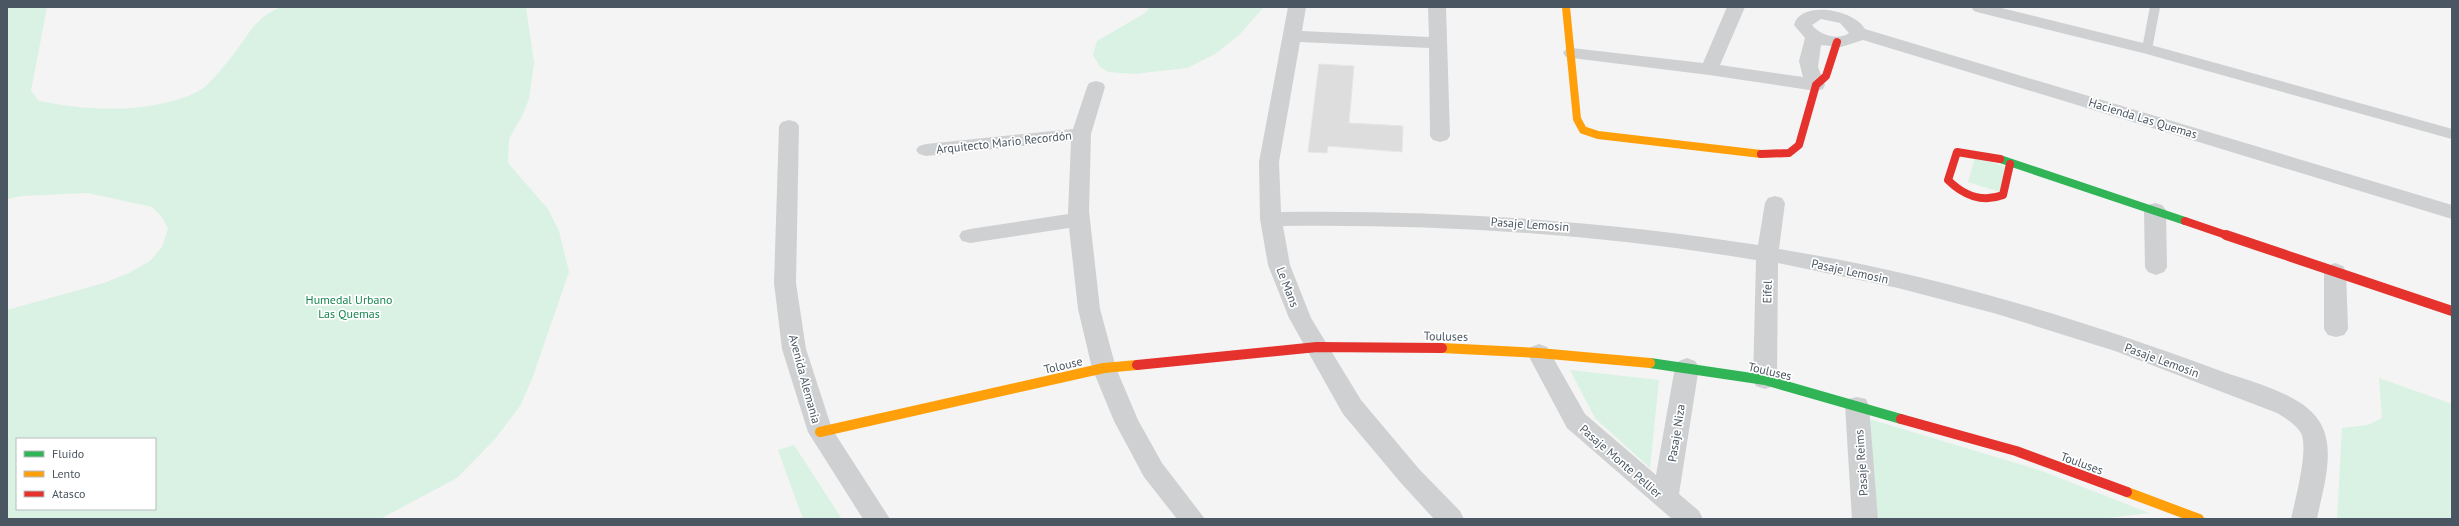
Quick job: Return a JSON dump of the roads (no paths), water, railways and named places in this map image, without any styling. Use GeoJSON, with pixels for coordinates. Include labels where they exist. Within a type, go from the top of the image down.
{"type":"FeatureCollection","features":[{"type":"Feature","properties":{"kind":"street","name":"Le Mans"},"geometry":{"type":"LineString","coordinates":[[1297,7],[1269,162],[1271,219],[1278,259],[1288,289],[1317,347],[1352,407],[1410,476],[1451,519]]}},
{"type":"Feature","properties":{"kind":"street"},"geometry":{"type":"LineString","coordinates":[[1437,7],[1440,136]]}},
{"type":"Feature","properties":{"kind":"street"},"geometry":{"type":"LineString","coordinates":[[1566,7],[1572,53],[1577,119],[1583,130],[1598,135],[1773,155],[1789,153],[1799,145],[1816,85],[1826,76],[1837,42]]}},
{"type":"Feature","properties":{"kind":"street"},"geometry":{"type":"LineString","coordinates":[[1710,70],[1736,7]]}},
{"type":"Feature","properties":{"kind":"street","name":"Hacienda Las Quemas"},"geometry":{"type":"LineString","coordinates":[[1815,37],[1803,25],[1804,20],[1809,16],[1818,14],[1840,16],[1852,24],[1858,33],[2428,204]]}},
{"type":"Feature","properties":{"kind":"street"},"geometry":{"type":"LineString","coordinates":[[1816,85],[1810,74],[1807,56],[1815,37],[1837,42],[1848,41],[1855,38],[1858,33]]}},
{"type":"Feature","properties":{"kind":"street"},"geometry":{"type":"LineString","coordinates":[[1291,36],[1438,43]]}},
{"type":"Feature","properties":{"kind":"street"},"geometry":{"type":"LineString","coordinates":[[1572,53],[1816,85]]}},
{"type":"Feature","properties":{"kind":"street"},"geometry":{"type":"LineString","coordinates":[[1096,87],[1081,134],[1079,219],[1089,309],[1104,368],[1126,421],[1153,470],[1192,519]]}},
{"type":"Feature","properties":{"kind":"street","name":"Avenida Alemania"},"geometry":{"type":"LineString","coordinates":[[789,126],[785,283],[794,349],[820,432],[877,519]]}},
{"type":"Feature","properties":{"kind":"street","name":"Arquitecto Mario Recordón"},"geometry":{"type":"LineString","coordinates":[[926,150],[1081,134]]}},
{"type":"Feature","properties":{"kind":"street"},"geometry":{"type":"LineString","coordinates":[[2010,164],[2004,195],[1994,200],[1975,197],[1955,188],[1948,180],[1957,152],[1970,152],[2010,164],[2155,210],[2452,311]]}},
{"type":"Feature","properties":{"kind":"street","name":"Eifel"},"geometry":{"type":"LineString","coordinates":[[1765,380],[1767,254],[1775,203]]}},
{"type":"Feature","properties":{"kind":"street"},"geometry":{"type":"LineString","coordinates":[[2428,204],[2452,208]]}},
{"type":"Feature","properties":{"kind":"street"},"geometry":{"type":"LineString","coordinates":[[2428,204],[2452,212]]}},
{"type":"Feature","properties":{"kind":"street"},"geometry":{"type":"LineString","coordinates":[[2155,210],[2156,267]]}},
{"type":"Feature","properties":{"kind":"street","name":"Pasaje Lemosin"},"geometry":{"type":"LineString","coordinates":[[1271,219],[1398,217],[1526,223],[1649,235],[1767,254],[1896,281],[2031,316],[2101,337],[2281,403],[2299,415],[2314,436],[2315,442],[2304,519]]}},
{"type":"Feature","properties":{"kind":"street"},"geometry":{"type":"LineString","coordinates":[[970,236],[1079,219]]}},
{"type":"Feature","properties":{"kind":"street"},"geometry":{"type":"LineString","coordinates":[[2335,271],[2336,328]]}},
{"type":"Feature","properties":{"kind":"street","name":"Tolouse"},"geometry":{"type":"LineString","coordinates":[[820,432],[1104,368],[1317,347]]}},
{"type":"Feature","properties":{"kind":"street","name":"Touluses"},"geometry":{"type":"LineString","coordinates":[[1317,347],[1462,348],[1539,353],[1687,367],[1765,380],[2016,451],[2195,519]]}},
{"type":"Feature","properties":{"kind":"street","name":"Pasaje Monte Pellier"},"geometry":{"type":"LineString","coordinates":[[1539,353],[1576,421],[1690,519]]}},
{"type":"Feature","properties":{"kind":"street","name":"Pasaje Niza"},"geometry":{"type":"LineString","coordinates":[[1666,499],[1687,367]]}},
{"type":"Feature","properties":{"kind":"street","name":"Pasaje Reims"},"geometry":{"type":"LineString","coordinates":[[1857,406],[1865,519]]}},
{"type":"Feature","properties":{"kind":"lane"},"geometry":{"type":"LineString","coordinates":[[1977,7],[2147,49],[2381,116],[2452,134]]}},
{"type":"Feature","properties":{"kind":"lane"},"geometry":{"type":"LineString","coordinates":[[2147,49],[2155,7]]}},
{"type":"Feature","properties":{"kind":"park label","name":"Humedal Urbano Las Quemas"},"geometry":{"type":"Point","coordinates":[349,306]}}]}
